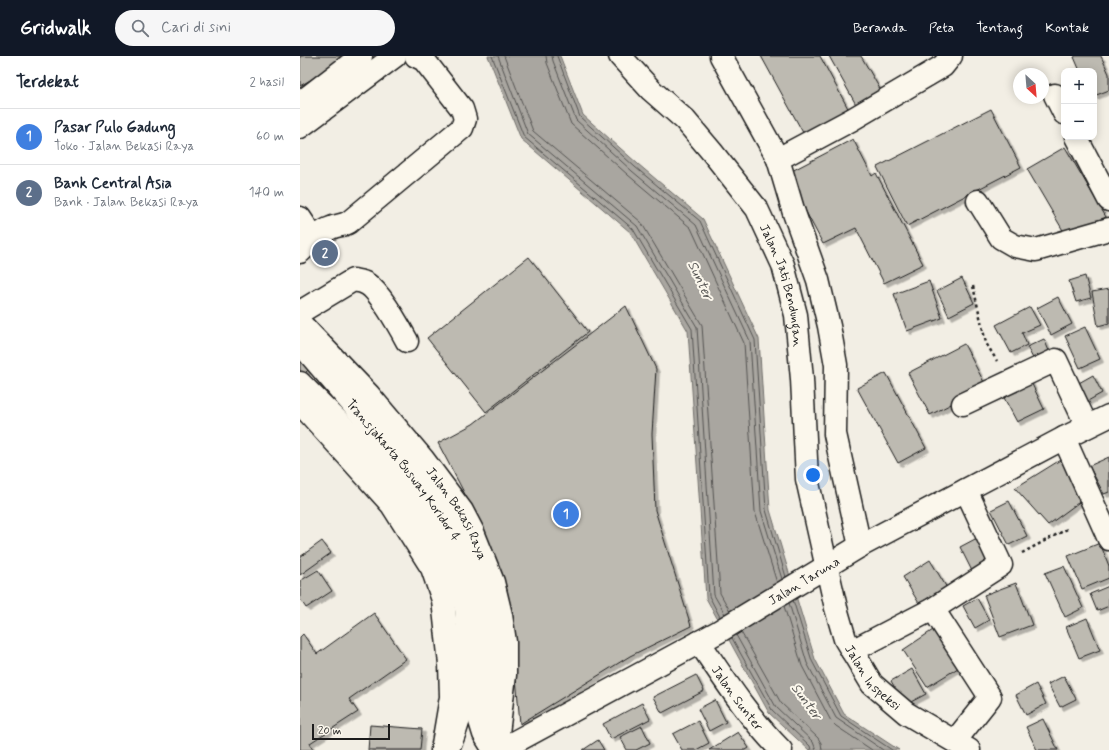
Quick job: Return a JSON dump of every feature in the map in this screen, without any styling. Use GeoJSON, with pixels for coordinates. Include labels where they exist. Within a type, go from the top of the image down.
{"type":"FeatureCollection","features":[{"type":"Feature","properties":{"kind":"street"},"geometry":{"type":"LineString","coordinates":[[300,103],[361,56]]}},
{"type":"Feature","properties":{"kind":"street"},"geometry":{"type":"LineString","coordinates":[[300,127],[395,56]]}},
{"type":"Feature","properties":{"kind":"street"},"geometry":{"type":"LineString","coordinates":[[300,218],[307,245],[330,228],[344,225],[349,222],[462,128],[465,119],[462,108],[424,60],[416,56]]}},
{"type":"Feature","properties":{"kind":"street","name":"Jalan Jati Bendungan"},"geometry":{"type":"LineString","coordinates":[[620,56],[651,90],[685,120],[757,209],[783,264],[796,315],[802,379],[807,479],[818,571]]}},
{"type":"Feature","properties":{"kind":"street"},"geometry":{"type":"LineString","coordinates":[[721,56],[778,159],[794,213],[818,280],[829,326],[836,365],[835,434],[860,546]]}},
{"type":"Feature","properties":{"kind":"street"},"geometry":{"type":"LineString","coordinates":[[778,159],[851,120],[944,66],[951,56]]}},
{"type":"Feature","properties":{"kind":"street"},"geometry":{"type":"LineString","coordinates":[[1078,140],[1109,200]]}},
{"type":"Feature","properties":{"kind":"street"},"geometry":{"type":"LineString","coordinates":[[978,201],[1001,238],[1015,246],[1036,250],[1109,229]]}},
{"type":"Feature","properties":{"kind":"street"},"geometry":{"type":"LineString","coordinates":[[300,312],[353,280],[367,283],[378,294],[407,341]]}},
{"type":"Feature","properties":{"kind":"street","name":"Jalan Bekasi Raya"},"geometry":{"type":"LineString","coordinates":[[300,323],[369,395],[423,459],[462,511],[473,532],[493,582],[501,615],[505,642],[505,675],[495,750]]}},
{"type":"Feature","properties":{"kind":"street","name":"Transjakarta Busway Koridor 4"},"geometry":{"type":"LineString","coordinates":[[300,343],[410,471],[458,539],[474,571],[484,616],[487,650],[480,721],[484,734],[495,750]]}},
{"type":"Feature","properties":{"kind":"street"},"geometry":{"type":"LineString","coordinates":[[963,404],[1056,360],[1087,426]]}},
{"type":"Feature","properties":{"kind":"street","name":"Transjakarta Busway Koridor 4"},"geometry":{"type":"LineString","coordinates":[[300,383],[396,482],[426,522],[450,564],[465,604],[469,649],[468,673],[463,706],[447,750]]}},
{"type":"Feature","properties":{"kind":"street"},"geometry":{"type":"LineString","coordinates":[[300,403],[392,505],[432,568],[443,600],[450,664],[451,697],[442,750]]}},
{"type":"Feature","properties":{"kind":"street","name":"Jalan Taruna"},"geometry":{"type":"LineString","coordinates":[[500,750],[718,632],[860,546],[1064,438],[1109,416]]}},
{"type":"Feature","properties":{"kind":"street"},"geometry":{"type":"LineString","coordinates":[[1064,438],[1109,540]]}},
{"type":"Feature","properties":{"kind":"street"},"geometry":{"type":"LineString","coordinates":[[852,651],[933,609],[1001,565],[966,490]]}},
{"type":"Feature","properties":{"kind":"street","name":"Jalan Inspeksi"},"geometry":{"type":"LineString","coordinates":[[818,571],[845,639],[872,684],[906,713],[962,746]]}},
{"type":"Feature","properties":{"kind":"street"},"geometry":{"type":"LineString","coordinates":[[933,609],[990,697],[962,746]]}},
{"type":"Feature","properties":{"kind":"street","name":"Jalan Sunter"},"geometry":{"type":"LineString","coordinates":[[699,642],[732,692],[764,733],[781,750]]}},
{"type":"Feature","properties":{"kind":"path"},"geometry":{"type":"LineString","coordinates":[[973,286],[986,343],[1010,382]]}},
{"type":"Feature","properties":{"kind":"path"},"geometry":{"type":"LineString","coordinates":[[1001,565],[1069,528]]}},
{"type":"Feature","properties":{"kind":"water","name":"Sunter"},"geometry":{"type":"Polygon","coordinates":[[[488,56],[560,56],[583,115],[703,219],[759,339],[770,510],[815,659],[844,714],[899,750],[809,750],[769,713],[706,598],[688,331],[630,232],[521,139],[488,56]]]}},
{"type":"Feature","properties":{"kind":"building"},"geometry":{"type":"Polygon","coordinates":[[[300,56],[352,56],[300,86],[300,56]]]}},
{"type":"Feature","properties":{"kind":"building"},"geometry":{"type":"Polygon","coordinates":[[[761,56],[820,56],[852,116],[807,140],[761,56]]]}},
{"type":"Feature","properties":{"kind":"building"},"geometry":{"type":"Polygon","coordinates":[[[829,56],[861,56],[884,96],[859,110],[829,56]]]}},
{"type":"Feature","properties":{"kind":"building"},"geometry":{"type":"Polygon","coordinates":[[[1101,56],[1109,74],[1109,90],[1097,95],[1097,68],[1079,68],[1074,57],[1101,56]]]}},
{"type":"Feature","properties":{"kind":"building"},"geometry":{"type":"Polygon","coordinates":[[[991,109],[1021,167],[907,226],[877,167],[991,109]]]}},
{"type":"Feature","properties":{"kind":"building"},"geometry":{"type":"Polygon","coordinates":[[[853,139],[872,176],[876,173],[923,264],[884,283],[856,228],[823,244],[786,174],[853,139]]]}},
{"type":"Feature","properties":{"kind":"building"},"geometry":{"type":"Polygon","coordinates":[[[1065,147],[1106,217],[1068,239],[1027,169],[1065,147]]]}},
{"type":"Feature","properties":{"kind":"building"},"geometry":{"type":"Polygon","coordinates":[[[529,257],[588,332],[486,412],[427,338],[529,257]]]}},
{"type":"Feature","properties":{"kind":"building"},"geometry":{"type":"Polygon","coordinates":[[[1085,276],[1091,298],[1076,302],[1069,281],[1085,276]]]}},
{"type":"Feature","properties":{"kind":"building"},"geometry":{"type":"Polygon","coordinates":[[[962,278],[974,303],[949,316],[937,291],[962,278]]]}},
{"type":"Feature","properties":{"kind":"building"},"geometry":{"type":"Polygon","coordinates":[[[929,281],[942,318],[907,331],[894,294],[929,281]]]}},
{"type":"Feature","properties":{"kind":"building"},"geometry":{"type":"Polygon","coordinates":[[[1109,289],[1109,323],[1098,326],[1092,292],[1109,289]]]}},
{"type":"Feature","properties":{"kind":"building"},"geometry":{"type":"Polygon","coordinates":[[[1058,297],[1072,324],[1051,335],[1037,308],[1058,297]]]}},
{"type":"Feature","properties":{"kind":"building"},"geometry":{"type":"Polygon","coordinates":[[[626,306],[656,369],[652,434],[655,510],[691,626],[630,656],[520,724],[512,630],[478,519],[438,443],[473,424],[626,306]]]}},
{"type":"Feature","properties":{"kind":"building"},"geometry":{"type":"Polygon","coordinates":[[[1030,307],[1040,325],[1022,333],[1027,345],[1011,353],[996,325],[1030,307]]]}},
{"type":"Feature","properties":{"kind":"building"},"geometry":{"type":"Polygon","coordinates":[[[1085,327],[1100,359],[1080,368],[1065,336],[1085,327]]]}},
{"type":"Feature","properties":{"kind":"building"},"geometry":{"type":"Polygon","coordinates":[[[1044,339],[1052,358],[1037,366],[1027,347],[1044,339]]]}},
{"type":"Feature","properties":{"kind":"building"},"geometry":{"type":"Polygon","coordinates":[[[964,344],[986,386],[930,415],[908,373],[964,344]]]}},
{"type":"Feature","properties":{"kind":"building"},"geometry":{"type":"Polygon","coordinates":[[[300,353],[312,366],[300,378],[300,353]]]}},
{"type":"Feature","properties":{"kind":"building"},"geometry":{"type":"Polygon","coordinates":[[[886,373],[926,448],[898,463],[857,388],[886,373]]]}},
{"type":"Feature","properties":{"kind":"building"},"geometry":{"type":"Polygon","coordinates":[[[1093,375],[1102,393],[1086,402],[1077,384],[1093,375]]]}},
{"type":"Feature","properties":{"kind":"building"},"geometry":{"type":"Polygon","coordinates":[[[1030,380],[1044,409],[1017,422],[1002,394],[1030,380]]]}},
{"type":"Feature","properties":{"kind":"building"},"geometry":{"type":"Polygon","coordinates":[[[1065,457],[1082,500],[1048,525],[1015,488],[1065,457]]]}},
{"type":"Feature","properties":{"kind":"building"},"geometry":{"type":"Polygon","coordinates":[[[1109,457],[1109,492],[1104,494],[1089,466],[1109,457]]]}},
{"type":"Feature","properties":{"kind":"building"},"geometry":{"type":"Polygon","coordinates":[[[1009,501],[1027,536],[1009,545],[991,510],[1009,501]]]}},
{"type":"Feature","properties":{"kind":"building"},"geometry":{"type":"Polygon","coordinates":[[[977,538],[990,564],[973,573],[960,547],[977,538]]]}},
{"type":"Feature","properties":{"kind":"building"},"geometry":{"type":"Polygon","coordinates":[[[322,541],[331,553],[300,575],[300,557],[322,541]]]}},
{"type":"Feature","properties":{"kind":"building"},"geometry":{"type":"Polygon","coordinates":[[[1100,543],[1109,566],[1109,578],[1082,589],[1068,556],[1100,543]]]}},
{"type":"Feature","properties":{"kind":"building"},"geometry":{"type":"Polygon","coordinates":[[[930,560],[947,588],[920,605],[903,577],[930,560]]]}},
{"type":"Feature","properties":{"kind":"building"},"geometry":{"type":"Polygon","coordinates":[[[1064,566],[1083,608],[1065,617],[1045,573],[1064,566]]]}},
{"type":"Feature","properties":{"kind":"building"},"geometry":{"type":"Polygon","coordinates":[[[318,570],[332,591],[306,608],[300,599],[300,581],[318,570]]]}},
{"type":"Feature","properties":{"kind":"building"},"geometry":{"type":"Polygon","coordinates":[[[1016,583],[1032,625],[1000,637],[984,595],[1016,583]]]}},
{"type":"Feature","properties":{"kind":"building"},"geometry":{"type":"Polygon","coordinates":[[[1109,586],[1109,606],[1097,611],[1090,594],[1109,586]]]}},
{"type":"Feature","properties":{"kind":"building"},"geometry":{"type":"Polygon","coordinates":[[[977,598],[989,620],[975,628],[963,606],[977,598]]]}},
{"type":"Feature","properties":{"kind":"building"},"geometry":{"type":"Polygon","coordinates":[[[374,613],[406,659],[349,699],[358,712],[310,743],[313,750],[300,750],[300,637],[303,634],[317,654],[374,613]]]}},
{"type":"Feature","properties":{"kind":"building"},"geometry":{"type":"Polygon","coordinates":[[[1087,618],[1100,650],[1079,658],[1066,627],[1087,618]]]}},
{"type":"Feature","properties":{"kind":"building"},"geometry":{"type":"Polygon","coordinates":[[[933,630],[958,668],[927,687],[903,650],[933,630]]]}},
{"type":"Feature","properties":{"kind":"building"},"geometry":{"type":"Polygon","coordinates":[[[912,669],[926,694],[905,705],[891,681],[912,669]]]}},
{"type":"Feature","properties":{"kind":"building"},"geometry":{"type":"Polygon","coordinates":[[[696,675],[704,691],[662,713],[653,697],[696,675]]]}},
{"type":"Feature","properties":{"kind":"building"},"geometry":{"type":"Polygon","coordinates":[[[1064,676],[1076,699],[1060,707],[1048,684],[1064,676]]]}},
{"type":"Feature","properties":{"kind":"building"},"geometry":{"type":"Polygon","coordinates":[[[1036,684],[1046,704],[1026,715],[1016,695],[1036,684]]]}},
{"type":"Feature","properties":{"kind":"building"},"geometry":{"type":"Polygon","coordinates":[[[715,700],[726,722],[709,731],[698,709],[715,700]]]}},
{"type":"Feature","properties":{"kind":"building"},"geometry":{"type":"Polygon","coordinates":[[[642,703],[650,719],[611,739],[603,724],[642,703]]]}},
{"type":"Feature","properties":{"kind":"building"},"geometry":{"type":"Polygon","coordinates":[[[1043,719],[1058,750],[1037,750],[1026,727],[1043,719]]]}},
{"type":"Feature","properties":{"kind":"building"},"geometry":{"type":"Polygon","coordinates":[[[698,721],[709,743],[696,750],[682,750],[673,734],[698,721]]]}},
{"type":"Feature","properties":{"kind":"building"},"geometry":{"type":"Polygon","coordinates":[[[370,725],[422,729],[420,750],[368,750],[370,725]]]}},
{"type":"Feature","properties":{"kind":"building"},"geometry":{"type":"Polygon","coordinates":[[[642,726],[650,743],[636,750],[627,750],[620,737],[642,726]]]}},
{"type":"Feature","properties":{"kind":"building"},"geometry":{"type":"Polygon","coordinates":[[[738,732],[749,748],[746,750],[709,750],[738,732]]]}},
{"type":"Feature","properties":{"kind":"building"},"geometry":{"type":"Polygon","coordinates":[[[598,740],[604,750],[583,750],[598,740]]]}},
{"type":"Feature","properties":{"kind":"place","name":"Bank Central Asia"},"geometry":{"type":"Point","coordinates":[325,253]}},
{"type":"Feature","properties":{"kind":"place","name":"Pasar Pulo Gadung"},"geometry":{"type":"Point","coordinates":[566,514]}}]}
